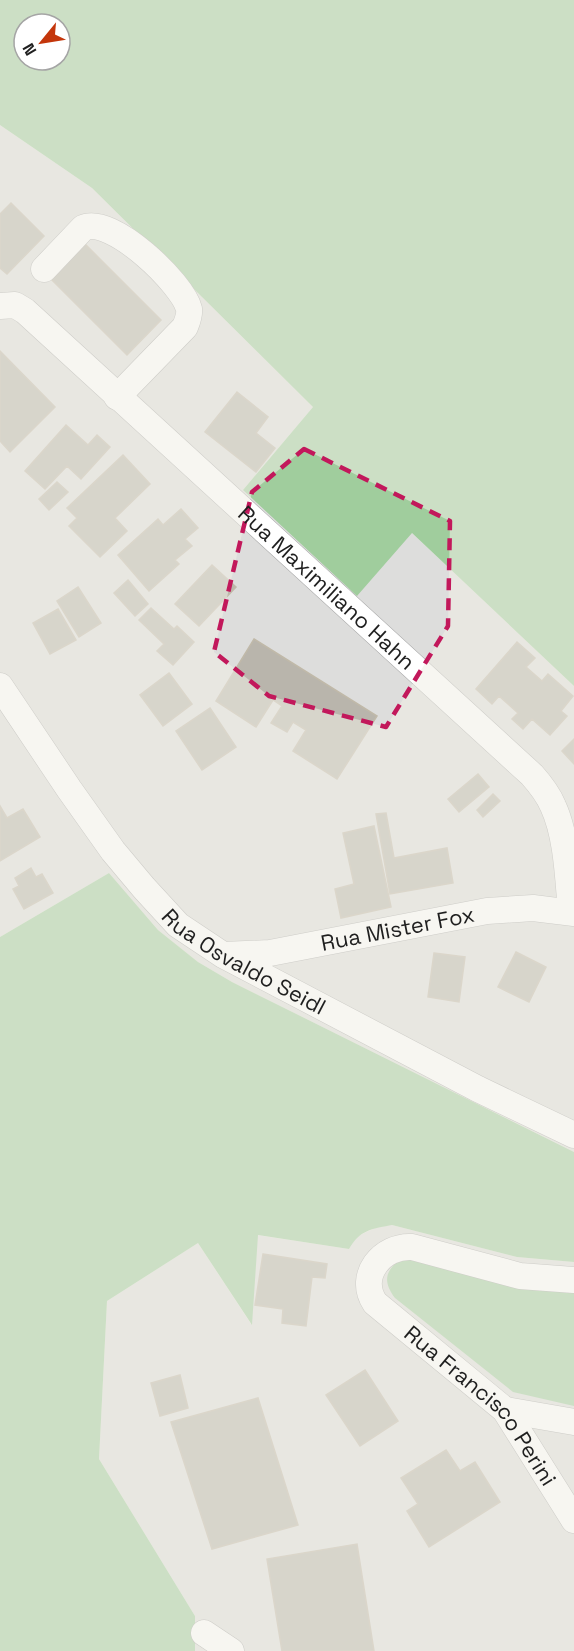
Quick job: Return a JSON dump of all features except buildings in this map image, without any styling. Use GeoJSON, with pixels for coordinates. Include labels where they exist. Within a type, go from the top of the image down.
{"type":"FeatureCollection","features":[{"type":"Feature","properties":{"kind":"street"},"geometry":{"type":"LineString","coordinates":[[44,269],[83,228],[89,225],[101,226],[134,244],[183,293],[190,312],[185,327],[117,398]]}},
{"type":"Feature","properties":{"kind":"street","name":"Rua Maximiliano Hahn"},"geometry":{"type":"LineString","coordinates":[[8,305],[25,311],[117,398],[532,775],[554,806],[566,862],[572,912]]}},
{"type":"Feature","properties":{"kind":"street","name":"Rua Osvaldo Seidl"},"geometry":{"type":"LineString","coordinates":[[0,686],[69,789],[144,888],[178,925],[223,955],[478,1089],[574,1135]]}},
{"type":"Feature","properties":{"kind":"street","name":"Rua Mister Fox"},"geometry":{"type":"LineString","coordinates":[[223,955],[270,953],[487,911],[533,908],[572,912]]}},
{"type":"Feature","properties":{"kind":"street","name":"Rua Francisco Perini"},"geometry":{"type":"LineString","coordinates":[[574,1280],[520,1276],[403,1246],[392,1249],[382,1257],[369,1276],[368,1288],[375,1303],[504,1410],[574,1520]]}},
{"type":"Feature","properties":{"kind":"street"},"geometry":{"type":"LineString","coordinates":[[504,1410],[574,1422]]}},
{"type":"Feature","properties":{"kind":"street"},"geometry":{"type":"LineString","coordinates":[[204,1633],[231,1651]]}},
{"type":"Feature","properties":{"kind":"highlighted area"},"geometry":{"type":"Polygon","coordinates":[[[304,449],[450,521],[448,626],[386,727],[269,696],[214,652],[252,492],[304,449]]]}},
{"type":"Feature","properties":{"kind":"shaded area"},"geometry":{"type":"Polygon","coordinates":[[[0,125],[92,188],[313,407],[243,490],[412,533],[574,686],[574,1152],[232,982],[198,962],[158,930],[109,873],[0,937],[0,125]]]}},
{"type":"Feature","properties":{"kind":"shaded area"},"geometry":{"type":"Polygon","coordinates":[[[392,1225],[517,1257],[574,1262],[574,1651],[195,1651],[195,1616],[99,1459],[107,1301],[198,1243],[251,1324],[257,1235],[349,1249],[356,1237],[375,1228],[392,1225]]]}},
{"type":"Feature","properties":{"kind":"green space"},"geometry":{"type":"Polygon","coordinates":[[[0,0],[574,0],[574,686],[412,533],[357,596],[243,490],[313,407],[92,188],[0,125],[0,0]]]}},
{"type":"Feature","properties":{"kind":"green space"},"geometry":{"type":"Polygon","coordinates":[[[109,873],[158,930],[198,962],[232,982],[574,1152],[574,1262],[517,1257],[392,1225],[367,1231],[357,1238],[349,1249],[258,1235],[252,1325],[198,1243],[107,1301],[99,1459],[195,1616],[195,1651],[0,1651],[0,937],[109,873]]]}},
{"type":"Feature","properties":{"kind":"green space"},"geometry":{"type":"Polygon","coordinates":[[[405,1256],[574,1289],[574,1406],[513,1392],[395,1298],[388,1285],[388,1274],[390,1269],[405,1256]]]}}]}
